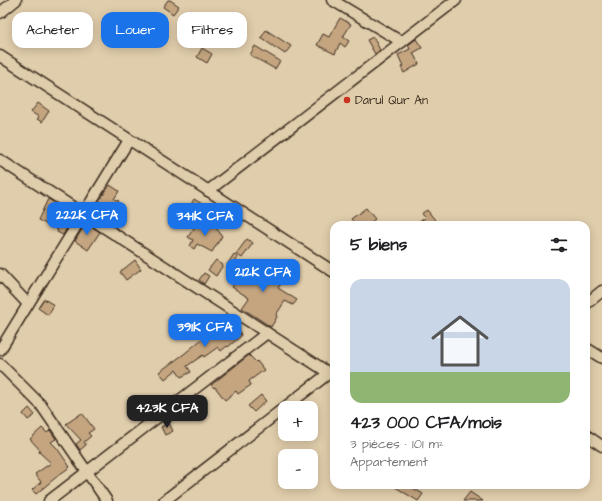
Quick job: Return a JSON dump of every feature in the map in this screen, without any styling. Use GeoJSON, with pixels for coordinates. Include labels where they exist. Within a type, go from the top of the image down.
{"type":"FeatureCollection","features":[{"type":"Feature","properties":{"kind":"street"},"geometry":{"type":"LineString","coordinates":[[0,13],[16,0]]}},
{"type":"Feature","properties":{"kind":"street"},"geometry":{"type":"LineString","coordinates":[[332,0],[402,42]]}},
{"type":"Feature","properties":{"kind":"street"},"geometry":{"type":"LineString","coordinates":[[208,191],[456,0]]}},
{"type":"Feature","properties":{"kind":"street"},"geometry":{"type":"LineString","coordinates":[[0,56],[330,269]]}},
{"type":"Feature","properties":{"kind":"street"},"geometry":{"type":"LineString","coordinates":[[0,350],[129,140]]}},
{"type":"Feature","properties":{"kind":"street"},"geometry":{"type":"LineString","coordinates":[[0,160],[267,333],[330,370]]}},
{"type":"Feature","properties":{"kind":"street"},"geometry":{"type":"LineString","coordinates":[[0,274],[28,304]]}},
{"type":"Feature","properties":{"kind":"street"},"geometry":{"type":"LineString","coordinates":[[590,301],[602,291]]}},
{"type":"Feature","properties":{"kind":"street"},"geometry":{"type":"LineString","coordinates":[[49,501],[267,333]]}},
{"type":"Feature","properties":{"kind":"street"},"geometry":{"type":"LineString","coordinates":[[590,350],[602,358]]}},
{"type":"Feature","properties":{"kind":"street"},"geometry":{"type":"LineString","coordinates":[[0,364],[41,405],[107,501]]}},
{"type":"Feature","properties":{"kind":"street"},"geometry":{"type":"LineString","coordinates":[[164,501],[330,373]]}},
{"type":"Feature","properties":{"kind":"street"},"geometry":{"type":"LineString","coordinates":[[590,438],[602,446]]}},
{"type":"Feature","properties":{"kind":"building"},"geometry":{"type":"Polygon","coordinates":[[[168,0],[179,6],[173,14],[163,7],[168,0]]]}},
{"type":"Feature","properties":{"kind":"building"},"geometry":{"type":"Polygon","coordinates":[[[340,18],[351,24],[343,37],[349,41],[345,47],[340,43],[335,54],[317,45],[323,34],[329,37],[340,18]]]}},
{"type":"Feature","properties":{"kind":"building"},"geometry":{"type":"Polygon","coordinates":[[[266,30],[291,46],[285,54],[261,38],[266,30]]]}},
{"type":"Feature","properties":{"kind":"building"},"geometry":{"type":"Polygon","coordinates":[[[373,37],[380,50],[375,54],[367,40],[373,37]]]}},
{"type":"Feature","properties":{"kind":"building"},"geometry":{"type":"Polygon","coordinates":[[[416,39],[422,48],[413,53],[419,64],[404,73],[401,67],[403,66],[398,55],[410,49],[408,45],[416,39]]]}},
{"type":"Feature","properties":{"kind":"building"},"geometry":{"type":"Polygon","coordinates":[[[255,46],[280,61],[275,69],[250,55],[255,46]]]}},
{"type":"Feature","properties":{"kind":"building"},"geometry":{"type":"Polygon","coordinates":[[[202,48],[212,54],[207,63],[197,57],[202,48]]]}},
{"type":"Feature","properties":{"kind":"building"},"geometry":{"type":"Polygon","coordinates":[[[38,103],[49,111],[42,122],[37,119],[39,117],[31,112],[38,103]]]}},
{"type":"Feature","properties":{"kind":"building"},"geometry":{"type":"Polygon","coordinates":[[[110,185],[119,191],[114,199],[119,201],[113,210],[98,202],[110,185]]]}},
{"type":"Feature","properties":{"kind":"building"},"geometry":{"type":"Polygon","coordinates":[[[48,199],[55,203],[50,209],[68,217],[67,228],[63,235],[57,232],[58,230],[38,220],[48,199]]]}},
{"type":"Feature","properties":{"kind":"building"},"geometry":{"type":"Polygon","coordinates":[[[194,199],[202,204],[197,213],[189,209],[194,199]]]}},
{"type":"Feature","properties":{"kind":"building"},"geometry":{"type":"Polygon","coordinates":[[[366,208],[375,219],[372,221],[353,221],[351,219],[366,208]]]}},
{"type":"Feature","properties":{"kind":"building"},"geometry":{"type":"Polygon","coordinates":[[[427,210],[435,220],[421,221],[425,218],[421,214],[427,210]]]}},
{"type":"Feature","properties":{"kind":"building"},"geometry":{"type":"Polygon","coordinates":[[[198,222],[208,227],[212,227],[214,225],[222,236],[212,252],[197,244],[194,249],[190,246],[193,240],[188,237],[198,222]]]}},
{"type":"Feature","properties":{"kind":"building"},"geometry":{"type":"Polygon","coordinates":[[[86,223],[100,232],[88,250],[75,241],[86,223]]]}},
{"type":"Feature","properties":{"kind":"building"},"geometry":{"type":"Polygon","coordinates":[[[247,239],[253,243],[242,258],[236,254],[247,239]]]}},
{"type":"Feature","properties":{"kind":"building"},"geometry":{"type":"Polygon","coordinates":[[[234,254],[238,257],[232,268],[227,265],[234,254]]]}},
{"type":"Feature","properties":{"kind":"building"},"geometry":{"type":"Polygon","coordinates":[[[135,260],[141,269],[126,280],[120,272],[135,260]]]}},
{"type":"Feature","properties":{"kind":"building"},"geometry":{"type":"Polygon","coordinates":[[[216,260],[223,265],[216,276],[208,270],[216,260]]]}},
{"type":"Feature","properties":{"kind":"building"},"geometry":{"type":"Polygon","coordinates":[[[255,264],[265,274],[267,272],[272,275],[279,266],[288,274],[278,288],[297,300],[293,305],[285,301],[276,315],[277,317],[271,327],[242,308],[249,298],[232,287],[239,276],[240,277],[255,264]]]}},
{"type":"Feature","properties":{"kind":"building"},"geometry":{"type":"Polygon","coordinates":[[[204,273],[209,276],[204,284],[199,280],[204,273]]]}},
{"type":"Feature","properties":{"kind":"building"},"geometry":{"type":"Polygon","coordinates":[[[44,299],[54,305],[48,315],[38,308],[44,299]]]}},
{"type":"Feature","properties":{"kind":"building"},"geometry":{"type":"Polygon","coordinates":[[[228,319],[232,323],[237,322],[241,336],[228,347],[227,346],[221,351],[218,347],[204,357],[203,355],[187,366],[191,372],[181,377],[176,370],[165,379],[159,372],[208,334],[215,329],[216,330],[228,319]]]}},
{"type":"Feature","properties":{"kind":"building"},"geometry":{"type":"Polygon","coordinates":[[[249,355],[256,362],[257,361],[264,370],[249,381],[251,385],[238,394],[236,391],[225,400],[215,387],[214,388],[211,385],[249,355]]]}},
{"type":"Feature","properties":{"kind":"building"},"geometry":{"type":"Polygon","coordinates":[[[261,395],[266,401],[254,412],[248,406],[261,395]]]}},
{"type":"Feature","properties":{"kind":"building"},"geometry":{"type":"Polygon","coordinates":[[[29,408],[35,415],[28,420],[23,414],[29,408]]]}},
{"type":"Feature","properties":{"kind":"building"},"geometry":{"type":"Polygon","coordinates":[[[82,413],[94,429],[88,433],[91,436],[84,442],[86,445],[80,450],[76,444],[81,440],[66,424],[82,413]]]}},
{"type":"Feature","properties":{"kind":"building"},"geometry":{"type":"Polygon","coordinates":[[[169,423],[173,431],[165,435],[161,427],[169,423]]]}},
{"type":"Feature","properties":{"kind":"building"},"geometry":{"type":"Polygon","coordinates":[[[42,428],[47,433],[50,430],[56,439],[51,442],[70,467],[36,494],[32,490],[41,482],[35,474],[51,463],[39,452],[40,450],[30,439],[42,428]]]}},
{"type":"Feature","properties":{"kind":"building"},"geometry":{"type":"Polygon","coordinates":[[[398,489],[415,489],[423,494],[418,501],[398,489]]]}},
{"type":"Feature","properties":{"kind":"building"},"geometry":{"type":"Polygon","coordinates":[[[470,492],[483,501],[463,501],[470,492]]]}},
{"type":"Feature","properties":{"kind":"place","name":"Darul Qur An"},"geometry":{"type":"Point","coordinates":[347,100]}}]}
